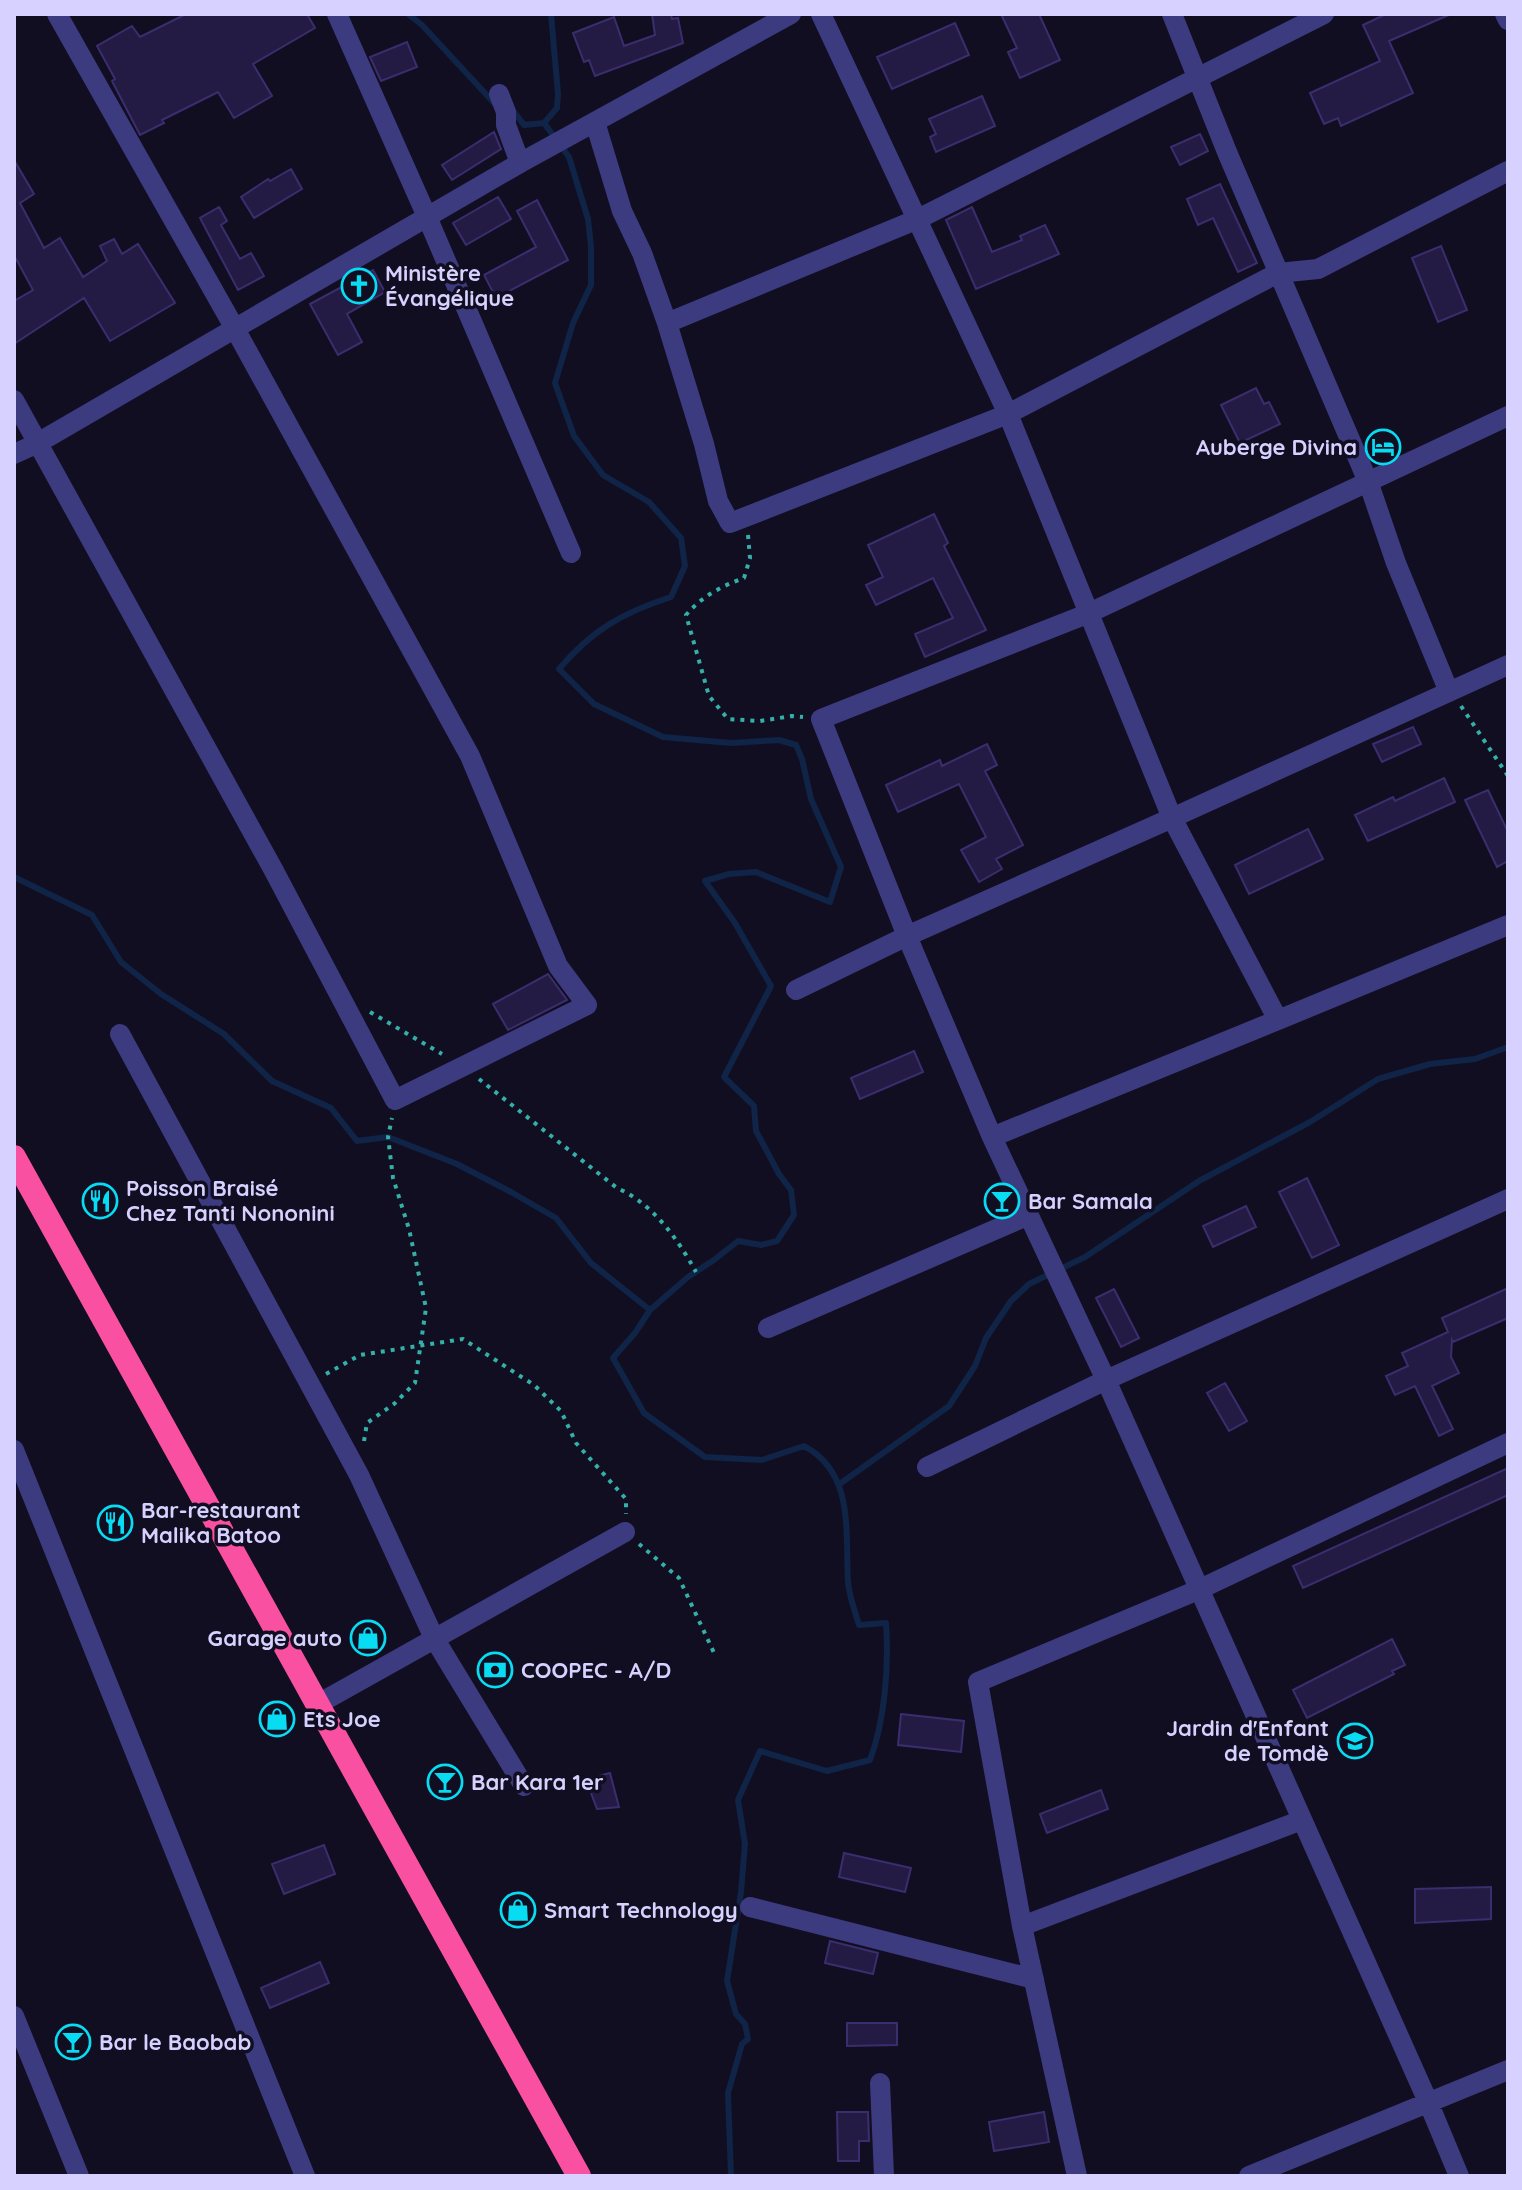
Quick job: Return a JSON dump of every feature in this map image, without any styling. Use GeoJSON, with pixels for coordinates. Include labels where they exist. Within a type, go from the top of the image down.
{"type":"FeatureCollection","features":[{"type":"Feature","properties":{"kind":"highway"},"geometry":{"type":"LineString","coordinates":[[14,1157],[579,2176]]}},
{"type":"Feature","properties":{"kind":"street"},"geometry":{"type":"LineString","coordinates":[[14,400],[273,869],[395,1100],[587,1005],[558,966],[470,756],[234,327],[57,14]]}},
{"type":"Feature","properties":{"kind":"street"},"geometry":{"type":"LineString","coordinates":[[337,14],[571,553]]}},
{"type":"Feature","properties":{"kind":"street"},"geometry":{"type":"LineString","coordinates":[[14,454],[791,14]]}},
{"type":"Feature","properties":{"kind":"street"},"geometry":{"type":"LineString","coordinates":[[821,14],[1008,414],[1172,818],[1278,1020]]}},
{"type":"Feature","properties":{"kind":"street"},"geometry":{"type":"LineString","coordinates":[[1172,14],[1227,152],[1369,484],[1396,563],[1449,692]]}},
{"type":"Feature","properties":{"kind":"street"},"geometry":{"type":"LineString","coordinates":[[667,323],[918,219],[1324,14]]}},
{"type":"Feature","properties":{"kind":"street"},"geometry":{"type":"LineString","coordinates":[[1505,14],[1508,20]]}},
{"type":"Feature","properties":{"kind":"street"},"geometry":{"type":"LineString","coordinates":[[502,102],[506,125],[529,160]]}},
{"type":"Feature","properties":{"kind":"street"},"geometry":{"type":"LineString","coordinates":[[587,127],[642,253],[667,323],[718,501],[730,523],[1008,414],[1278,273],[1318,269],[1508,171]]}},
{"type":"Feature","properties":{"kind":"street"},"geometry":{"type":"LineString","coordinates":[[1459,2176],[1106,1380],[992,1137],[907,936],[821,719],[1087,614],[1508,416]]}},
{"type":"Feature","properties":{"kind":"street"},"geometry":{"type":"LineString","coordinates":[[796,990],[907,936],[1508,665]]}},
{"type":"Feature","properties":{"kind":"street"},"geometry":{"type":"LineString","coordinates":[[992,1137],[1508,925]]}},
{"type":"Feature","properties":{"kind":"street"},"geometry":{"type":"LineString","coordinates":[[120,1034],[359,1475],[434,1638],[524,1786]]}},
{"type":"Feature","properties":{"kind":"street"},"geometry":{"type":"LineString","coordinates":[[927,1467],[1106,1380],[1508,1199]]}},
{"type":"Feature","properties":{"kind":"street"},"geometry":{"type":"LineString","coordinates":[[768,1328],[1029,1215]]}},
{"type":"Feature","properties":{"kind":"street"},"geometry":{"type":"LineString","coordinates":[[1077,2176],[1022,1926],[978,1682],[1198,1590],[1508,1443]]}},
{"type":"Feature","properties":{"kind":"street"},"geometry":{"type":"LineString","coordinates":[[14,1450],[305,2176]]}},
{"type":"Feature","properties":{"kind":"street"},"geometry":{"type":"LineString","coordinates":[[318,1704],[625,1532]]}},
{"type":"Feature","properties":{"kind":"street"},"geometry":{"type":"LineString","coordinates":[[1022,1926],[1302,1820]]}},
{"type":"Feature","properties":{"kind":"street"},"geometry":{"type":"LineString","coordinates":[[750,1907],[1034,1979]]}},
{"type":"Feature","properties":{"kind":"street"},"geometry":{"type":"LineString","coordinates":[[14,2016],[24,2065],[79,2176]]}},
{"type":"Feature","properties":{"kind":"street"},"geometry":{"type":"LineString","coordinates":[[1249,2176],[1508,2070]]}},
{"type":"Feature","properties":{"kind":"street"},"geometry":{"type":"LineString","coordinates":[[880,2083],[884,2176]]}},
{"type":"Feature","properties":{"kind":"path"},"geometry":{"type":"LineString","coordinates":[[730,523],[748,534],[750,558],[744,578],[724,585],[697,603],[686,615],[709,696],[728,719],[760,721],[792,716],[821,719]]}},
{"type":"Feature","properties":{"kind":"path"},"geometry":{"type":"LineString","coordinates":[[1449,692],[1468,713],[1508,776]]}},
{"type":"Feature","properties":{"kind":"path"},"geometry":{"type":"LineString","coordinates":[[337,992],[462,1067],[617,1188],[633,1195],[677,1239],[696,1272]]}},
{"type":"Feature","properties":{"kind":"path"},"geometry":{"type":"LineString","coordinates":[[359,1475],[367,1423],[394,1404],[415,1383],[426,1308],[409,1229],[393,1178],[388,1137],[395,1100]]}},
{"type":"Feature","properties":{"kind":"path"},"geometry":{"type":"LineString","coordinates":[[309,1381],[339,1369],[360,1355],[463,1339],[534,1385],[561,1411],[576,1443],[626,1499],[625,1532],[679,1578],[715,1655]]}},
{"type":"Feature","properties":{"kind":"building"},"geometry":{"type":"Polygon","coordinates":[[[186,14],[307,14],[315,28],[253,64],[272,96],[234,118],[218,92],[162,120],[164,123],[140,135],[97,46],[132,26],[140,37],[186,14]]]}},
{"type":"Feature","properties":{"kind":"building"},"geometry":{"type":"Polygon","coordinates":[[[652,14],[671,14],[672,19],[678,18],[683,43],[595,76],[589,60],[584,62],[573,33],[614,17],[624,46],[655,35],[652,14]]]}},
{"type":"Feature","properties":{"kind":"building"},"geometry":{"type":"Polygon","coordinates":[[[1001,14],[1039,14],[1060,60],[1020,78],[1008,52],[1017,48],[1001,14]]]}},
{"type":"Feature","properties":{"kind":"building"},"geometry":{"type":"Polygon","coordinates":[[[1386,14],[1451,14],[1389,41],[1413,93],[1341,126],[1338,118],[1324,124],[1310,93],[1380,61],[1363,25],[1386,14]]]}},
{"type":"Feature","properties":{"kind":"building"},"geometry":{"type":"Polygon","coordinates":[[[955,23],[969,55],[892,89],[877,57],[955,23]]]}},
{"type":"Feature","properties":{"kind":"building"},"geometry":{"type":"Polygon","coordinates":[[[407,42],[417,67],[381,81],[370,57],[407,42]]]}},
{"type":"Feature","properties":{"kind":"building"},"geometry":{"type":"Polygon","coordinates":[[[982,96],[995,126],[936,152],[930,137],[936,134],[929,119],[982,96]]]}},
{"type":"Feature","properties":{"kind":"building"},"geometry":{"type":"Polygon","coordinates":[[[494,132],[501,149],[452,180],[442,165],[494,132]]]}},
{"type":"Feature","properties":{"kind":"building"},"geometry":{"type":"Polygon","coordinates":[[[1200,134],[1208,151],[1180,165],[1171,147],[1200,134]]]}},
{"type":"Feature","properties":{"kind":"building"},"geometry":{"type":"Polygon","coordinates":[[[14,160],[34,194],[20,203],[44,248],[60,238],[83,277],[107,261],[100,246],[114,239],[122,254],[138,244],[175,303],[110,341],[84,298],[14,344],[14,301],[33,290],[14,255],[14,160]]]}},
{"type":"Feature","properties":{"kind":"building"},"geometry":{"type":"Polygon","coordinates":[[[291,169],[302,189],[254,218],[241,197],[268,179],[270,181],[291,169]]]}},
{"type":"Feature","properties":{"kind":"building"},"geometry":{"type":"Polygon","coordinates":[[[1220,184],[1257,263],[1238,272],[1213,218],[1198,225],[1187,199],[1220,184]]]}},
{"type":"Feature","properties":{"kind":"building"},"geometry":{"type":"Polygon","coordinates":[[[498,197],[511,219],[466,245],[453,223],[498,197]]]}},
{"type":"Feature","properties":{"kind":"building"},"geometry":{"type":"Polygon","coordinates":[[[537,200],[568,260],[496,298],[484,275],[536,247],[517,211],[537,200]]]}},
{"type":"Feature","properties":{"kind":"building"},"geometry":{"type":"Polygon","coordinates":[[[219,207],[227,221],[221,225],[240,259],[251,253],[264,276],[238,290],[200,218],[219,207]]]}},
{"type":"Feature","properties":{"kind":"building"},"geometry":{"type":"Polygon","coordinates":[[[972,207],[992,252],[1022,240],[1020,236],[1045,225],[1059,254],[976,289],[946,220],[972,207]]]}},
{"type":"Feature","properties":{"kind":"building"},"geometry":{"type":"Polygon","coordinates":[[[1441,246],[1467,310],[1438,322],[1412,258],[1441,246]]]}},
{"type":"Feature","properties":{"kind":"building"},"geometry":{"type":"Polygon","coordinates":[[[373,270],[385,292],[347,314],[362,342],[338,355],[310,304],[373,270]]]}},
{"type":"Feature","properties":{"kind":"building"},"geometry":{"type":"Polygon","coordinates":[[[1256,388],[1264,404],[1269,402],[1280,424],[1240,443],[1221,405],[1256,388]]]}},
{"type":"Feature","properties":{"kind":"building"},"geometry":{"type":"Polygon","coordinates":[[[934,514],[948,543],[944,546],[986,630],[925,657],[915,634],[953,618],[933,578],[876,605],[866,585],[883,577],[868,545],[934,514]]]}},
{"type":"Feature","properties":{"kind":"building"},"geometry":{"type":"Polygon","coordinates":[[[1413,727],[1421,744],[1382,762],[1373,744],[1413,727]]]}},
{"type":"Feature","properties":{"kind":"building"},"geometry":{"type":"Polygon","coordinates":[[[987,744],[997,765],[985,771],[1023,845],[996,859],[1002,869],[979,882],[961,850],[986,837],[959,784],[898,812],[886,785],[940,760],[942,766],[987,744]]]}},
{"type":"Feature","properties":{"kind":"building"},"geometry":{"type":"Polygon","coordinates":[[[1444,778],[1455,802],[1368,841],[1355,815],[1393,797],[1395,801],[1444,778]]]}},
{"type":"Feature","properties":{"kind":"building"},"geometry":{"type":"Polygon","coordinates":[[[1488,790],[1508,832],[1508,861],[1497,867],[1465,800],[1488,790]]]}},
{"type":"Feature","properties":{"kind":"building"},"geometry":{"type":"Polygon","coordinates":[[[1308,829],[1323,859],[1249,894],[1235,865],[1308,829]]]}},
{"type":"Feature","properties":{"kind":"building"},"geometry":{"type":"Polygon","coordinates":[[[548,974],[567,1000],[508,1030],[493,1004],[548,974]]]}},
{"type":"Feature","properties":{"kind":"building"},"geometry":{"type":"Polygon","coordinates":[[[914,1051],[923,1072],[860,1099],[851,1078],[914,1051]]]}},
{"type":"Feature","properties":{"kind":"building"},"geometry":{"type":"Polygon","coordinates":[[[1307,1178],[1339,1245],[1312,1258],[1279,1192],[1307,1178]]]}},
{"type":"Feature","properties":{"kind":"building"},"geometry":{"type":"Polygon","coordinates":[[[1246,1206],[1256,1227],[1213,1247],[1203,1226],[1246,1206]]]}},
{"type":"Feature","properties":{"kind":"building"},"geometry":{"type":"Polygon","coordinates":[[[1508,1288],[1508,1318],[1452,1340],[1451,1357],[1459,1373],[1432,1386],[1453,1429],[1439,1436],[1415,1386],[1395,1395],[1386,1376],[1408,1366],[1402,1353],[1448,1332],[1442,1318],[1508,1288]]]}},
{"type":"Feature","properties":{"kind":"building"},"geometry":{"type":"Polygon","coordinates":[[[1114,1289],[1139,1338],[1121,1347],[1096,1298],[1114,1289]]]}},
{"type":"Feature","properties":{"kind":"building"},"geometry":{"type":"Polygon","coordinates":[[[1225,1383],[1247,1421],[1229,1431],[1207,1393],[1225,1383]]]}},
{"type":"Feature","properties":{"kind":"building"},"geometry":{"type":"Polygon","coordinates":[[[1508,1468],[1508,1495],[1303,1588],[1293,1566],[1508,1468]]]}},
{"type":"Feature","properties":{"kind":"building"},"geometry":{"type":"Polygon","coordinates":[[[1392,1639],[1405,1665],[1392,1671],[1394,1674],[1307,1718],[1293,1690],[1392,1639]]]}},
{"type":"Feature","properties":{"kind":"building"},"geometry":{"type":"Polygon","coordinates":[[[901,1714],[964,1721],[961,1752],[898,1745],[901,1714]]]}},
{"type":"Feature","properties":{"kind":"building"},"geometry":{"type":"Polygon","coordinates":[[[610,1773],[619,1807],[597,1809],[590,1778],[610,1773]]]}},
{"type":"Feature","properties":{"kind":"building"},"geometry":{"type":"Polygon","coordinates":[[[1101,1790],[1108,1809],[1047,1833],[1040,1814],[1101,1790]]]}},
{"type":"Feature","properties":{"kind":"building"},"geometry":{"type":"Polygon","coordinates":[[[324,1845],[335,1874],[284,1894],[272,1864],[324,1845]]]}},
{"type":"Feature","properties":{"kind":"building"},"geometry":{"type":"Polygon","coordinates":[[[844,1853],[911,1868],[905,1892],[839,1877],[844,1853]]]}},
{"type":"Feature","properties":{"kind":"building"},"geometry":{"type":"Polygon","coordinates":[[[1491,1887],[1491,1919],[1415,1923],[1415,1889],[1491,1887]]]}},
{"type":"Feature","properties":{"kind":"building"},"geometry":{"type":"Polygon","coordinates":[[[830,1941],[878,1953],[873,1974],[825,1963],[830,1941]]]}},
{"type":"Feature","properties":{"kind":"building"},"geometry":{"type":"Polygon","coordinates":[[[320,1962],[329,1983],[270,2008],[261,1988],[320,1962]]]}},
{"type":"Feature","properties":{"kind":"building"},"geometry":{"type":"Polygon","coordinates":[[[847,2023],[897,2023],[897,2045],[847,2046],[847,2023]]]}},
{"type":"Feature","properties":{"kind":"building"},"geometry":{"type":"Polygon","coordinates":[[[837,2112],[868,2112],[869,2141],[859,2141],[859,2161],[838,2161],[837,2112]]]}},
{"type":"Feature","properties":{"kind":"building"},"geometry":{"type":"Polygon","coordinates":[[[1044,2112],[1049,2142],[994,2151],[989,2122],[1044,2112]]]}},
{"type":"Feature","properties":{"kind":"waterway"},"geometry":{"type":"LineString","coordinates":[[408,14],[422,25],[495,104]]}},
{"type":"Feature","properties":{"kind":"waterway"},"geometry":{"type":"LineString","coordinates":[[544,123],[557,108],[558,94],[551,14]]}},
{"type":"Feature","properties":{"kind":"waterway"},"geometry":{"type":"LineString","coordinates":[[512,109],[524,125],[544,123]]}},
{"type":"Feature","properties":{"kind":"waterway"},"geometry":{"type":"LineString","coordinates":[[544,123],[569,157],[588,219],[591,247],[591,285],[573,323],[555,383],[574,436],[603,475],[649,502],[681,538],[685,566],[671,597],[609,624],[559,669],[594,704],[663,737],[731,743],[779,740],[796,745],[811,799],[841,867],[830,902],[756,872],[729,874],[705,881],[735,923],[771,986],[724,1077],[754,1106],[756,1131],[791,1190],[794,1215],[777,1241],[761,1245],[738,1241],[688,1277],[650,1310],[613,1358],[644,1413],[705,1457],[762,1460],[804,1446],[820,1458],[832,1472],[844,1505],[849,1587],[859,1625],[886,1623],[885,1693],[870,1760],[827,1771],[760,1751],[738,1800],[745,1844],[727,1981],[736,2014],[745,2024],[748,2039],[742,2044],[728,2093],[731,2176]]}},
{"type":"Feature","properties":{"kind":"waterway"},"geometry":{"type":"LineString","coordinates":[[14,877],[92,915],[121,962],[161,994],[224,1034],[272,1081],[331,1108],[357,1141],[388,1137],[457,1164],[511,1192],[556,1218],[591,1263],[650,1310]]}},
{"type":"Feature","properties":{"kind":"waterway"},"geometry":{"type":"LineString","coordinates":[[841,1483],[949,1406],[975,1366],[986,1338],[1011,1301],[1029,1284],[1085,1257],[1199,1181],[1310,1122],[1378,1079],[1430,1064],[1475,1059],[1508,1047]]}},
{"type":"Feature","properties":{"kind":"place","name":"Ministère Évangélique"},"geometry":{"type":"Point","coordinates":[359,286]}},
{"type":"Feature","properties":{"kind":"place","name":"Auberge Divina"},"geometry":{"type":"Point","coordinates":[1383,447]}},
{"type":"Feature","properties":{"kind":"place","name":"Poisson Braisé Chez Tanti Nononini"},"geometry":{"type":"Point","coordinates":[100,1201]}},
{"type":"Feature","properties":{"kind":"place","name":"Bar Samala"},"geometry":{"type":"Point","coordinates":[1002,1201]}},
{"type":"Feature","properties":{"kind":"place","name":"Bar-restaurant Malika Batoo"},"geometry":{"type":"Point","coordinates":[115,1523]}},
{"type":"Feature","properties":{"kind":"place","name":"Garage auto"},"geometry":{"type":"Point","coordinates":[368,1638]}},
{"type":"Feature","properties":{"kind":"place","name":"COOPEC - A/D"},"geometry":{"type":"Point","coordinates":[495,1670]}},
{"type":"Feature","properties":{"kind":"place","name":"Ets Joe"},"geometry":{"type":"Point","coordinates":[277,1719]}},
{"type":"Feature","properties":{"kind":"place","name":"Jardin d'Enfant de Tomdè"},"geometry":{"type":"Point","coordinates":[1355,1741]}},
{"type":"Feature","properties":{"kind":"place","name":"Bar Kara 1er"},"geometry":{"type":"Point","coordinates":[445,1782]}},
{"type":"Feature","properties":{"kind":"place","name":"Smart Technology"},"geometry":{"type":"Point","coordinates":[518,1910]}},
{"type":"Feature","properties":{"kind":"place","name":"Bar le Baobab"},"geometry":{"type":"Point","coordinates":[73,2042]}}]}
